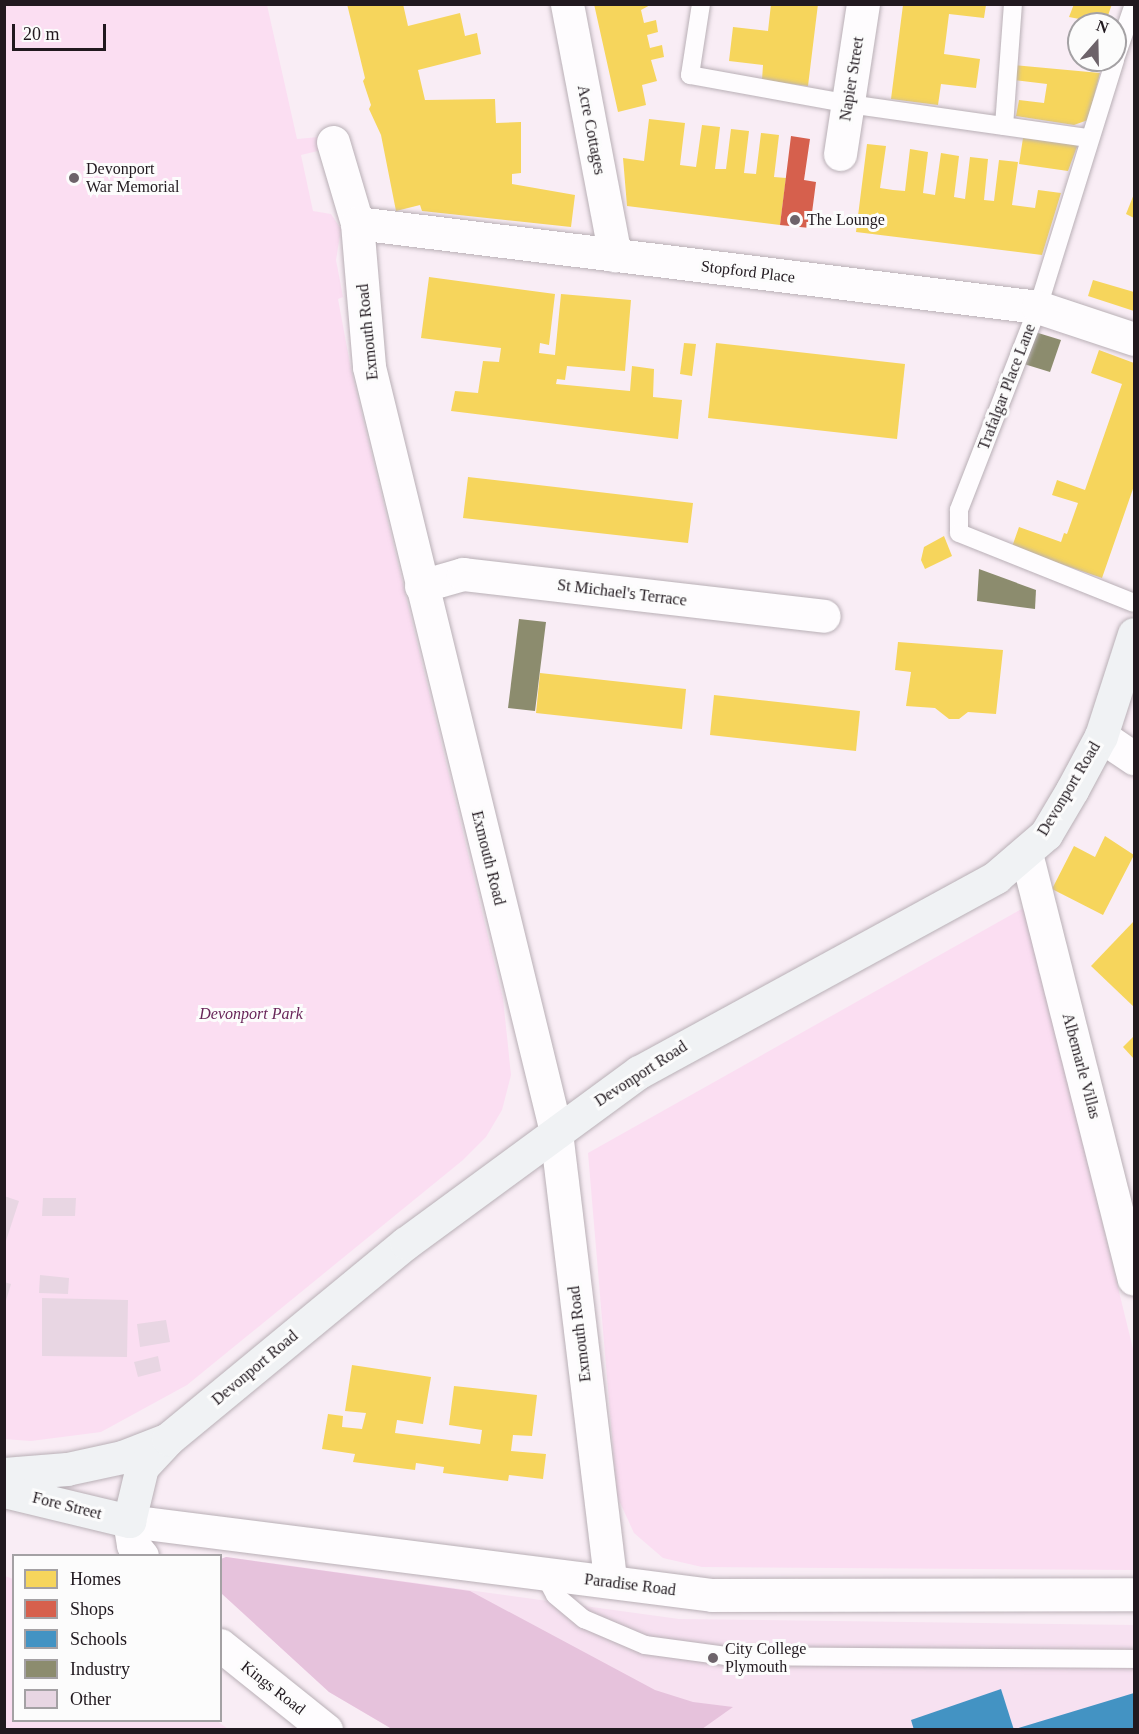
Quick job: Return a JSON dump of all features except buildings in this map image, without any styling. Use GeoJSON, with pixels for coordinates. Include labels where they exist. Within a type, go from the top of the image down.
{"type":"FeatureCollection","features":[{"type":"Feature","properties":{"kind":"street","name":"Acre Cottages"},"geometry":{"type":"LineString","coordinates":[[567,4],[615,255]]}},
{"type":"Feature","properties":{"kind":"street","name":"Napier Street"},"geometry":{"type":"LineString","coordinates":[[840,154],[863,4]]}},
{"type":"Feature","properties":{"kind":"street","name":"Exmouth Road"},"geometry":{"type":"LineString","coordinates":[[333,142],[357,223],[369,367],[556,1132],[610,1581]]}},
{"type":"Feature","properties":{"kind":"street","name":"Stopford Place"},"geometry":{"type":"LineString","coordinates":[[357,223],[1038,307],[1134,339]]}},
{"type":"Feature","properties":{"kind":"street","name":"St Michael's Terrace"},"geometry":{"type":"LineString","coordinates":[[421,586],[463,574],[824,616]]}},
{"type":"Feature","properties":{"kind":"street","name":"Devonport Road"},"geometry":{"type":"LineString","coordinates":[[129,1521],[142,1467],[168,1439],[406,1243],[639,1072],[964,895],[1026,853],[1046,834],[1101,736],[1134,634]]}},
{"type":"Feature","properties":{"kind":"street"},"geometry":{"type":"LineString","coordinates":[[1101,736],[1134,758]]}},
{"type":"Feature","properties":{"kind":"street","name":"Albemarle Villas"},"geometry":{"type":"LineString","coordinates":[[1026,853],[1134,1279]]}},
{"type":"Feature","properties":{"kind":"street"},"geometry":{"type":"LineString","coordinates":[[4,1474],[100,1462],[168,1439]]}},
{"type":"Feature","properties":{"kind":"street","name":"Fore Street"},"geometry":{"type":"LineString","coordinates":[[4,1491],[129,1521]]}},
{"type":"Feature","properties":{"kind":"street"},"geometry":{"type":"LineString","coordinates":[[129,1521],[134,1545],[141,1554]]}},
{"type":"Feature","properties":{"kind":"street","name":"Paradise Road"},"geometry":{"type":"LineString","coordinates":[[129,1521],[545,1576],[610,1581],[712,1595],[1134,1594]]}},
{"type":"Feature","properties":{"kind":"street","name":"Kings Road"},"geometry":{"type":"LineString","coordinates":[[222,1647],[326,1730]]}},
{"type":"Feature","properties":{"kind":"lane"},"geometry":{"type":"LineString","coordinates":[[701,4],[690,75],[849,104],[1087,138]]}},
{"type":"Feature","properties":{"kind":"lane"},"geometry":{"type":"LineString","coordinates":[[1004,126],[1013,4]]}},
{"type":"Feature","properties":{"kind":"lane","name":"Trafalgar Place Lane"},"geometry":{"type":"LineString","coordinates":[[1127,25],[1134,4]]}},
{"type":"Feature","properties":{"kind":"lane","name":"Trafalgar Place Lane"},"geometry":{"type":"LineString","coordinates":[[1111,72],[1087,138],[1038,307],[959,510],[959,533],[1134,603]]}},
{"type":"Feature","properties":{"kind":"lane"},"geometry":{"type":"LineString","coordinates":[[545,1576],[555,1594],[584,1619],[645,1645],[726,1656],[1134,1659]]}},
{"type":"Feature","properties":{"kind":"shaded area","name":"City College Plymouth"},"geometry":{"type":"Polygon","coordinates":[[[226,1557],[679,1619],[1134,1625],[1134,1729],[392,1729],[329,1692],[222,1594],[222,1558],[226,1557]]]}},
{"type":"Feature","properties":{"kind":"shaded area"},"geometry":{"type":"Polygon","coordinates":[[[226,1557],[470,1591],[655,1690],[693,1702],[733,1707],[702,1729],[392,1729],[329,1692],[222,1594],[222,1559],[226,1557]]]}},
{"type":"Feature","properties":{"kind":"green space","name":"Devonport Park"},"geometry":{"type":"Polygon","coordinates":[[[4,5],[267,5],[297,139],[319,137],[322,150],[301,155],[313,211],[331,214],[341,229],[336,260],[343,297],[338,299],[351,369],[503,998],[511,1075],[502,1110],[486,1137],[463,1160],[187,1385],[101,1432],[31,1441],[4,1439],[4,5]]]}},
{"type":"Feature","properties":{"kind":"green space"},"geometry":{"type":"Polygon","coordinates":[[[1025,907],[1134,1353],[1134,1570],[702,1567],[663,1558],[634,1533],[617,1496],[588,1153],[1025,907]]]}},
{"type":"Feature","properties":{"kind":"green space"},"geometry":{"type":"Polygon","coordinates":[[[5,1576],[12,1579],[12,1722],[219,1722],[228,1729],[5,1729],[5,1576]]]}},
{"type":"Feature","properties":{"kind":"place","name":"Devonport War Memorial"},"geometry":{"type":"Point","coordinates":[74,178]}},
{"type":"Feature","properties":{"kind":"place","name":"The Lounge"},"geometry":{"type":"Point","coordinates":[795,220]}},
{"type":"Feature","properties":{"kind":"place","name":"City College Plymouth"},"geometry":{"type":"Point","coordinates":[713,1658]}}]}
